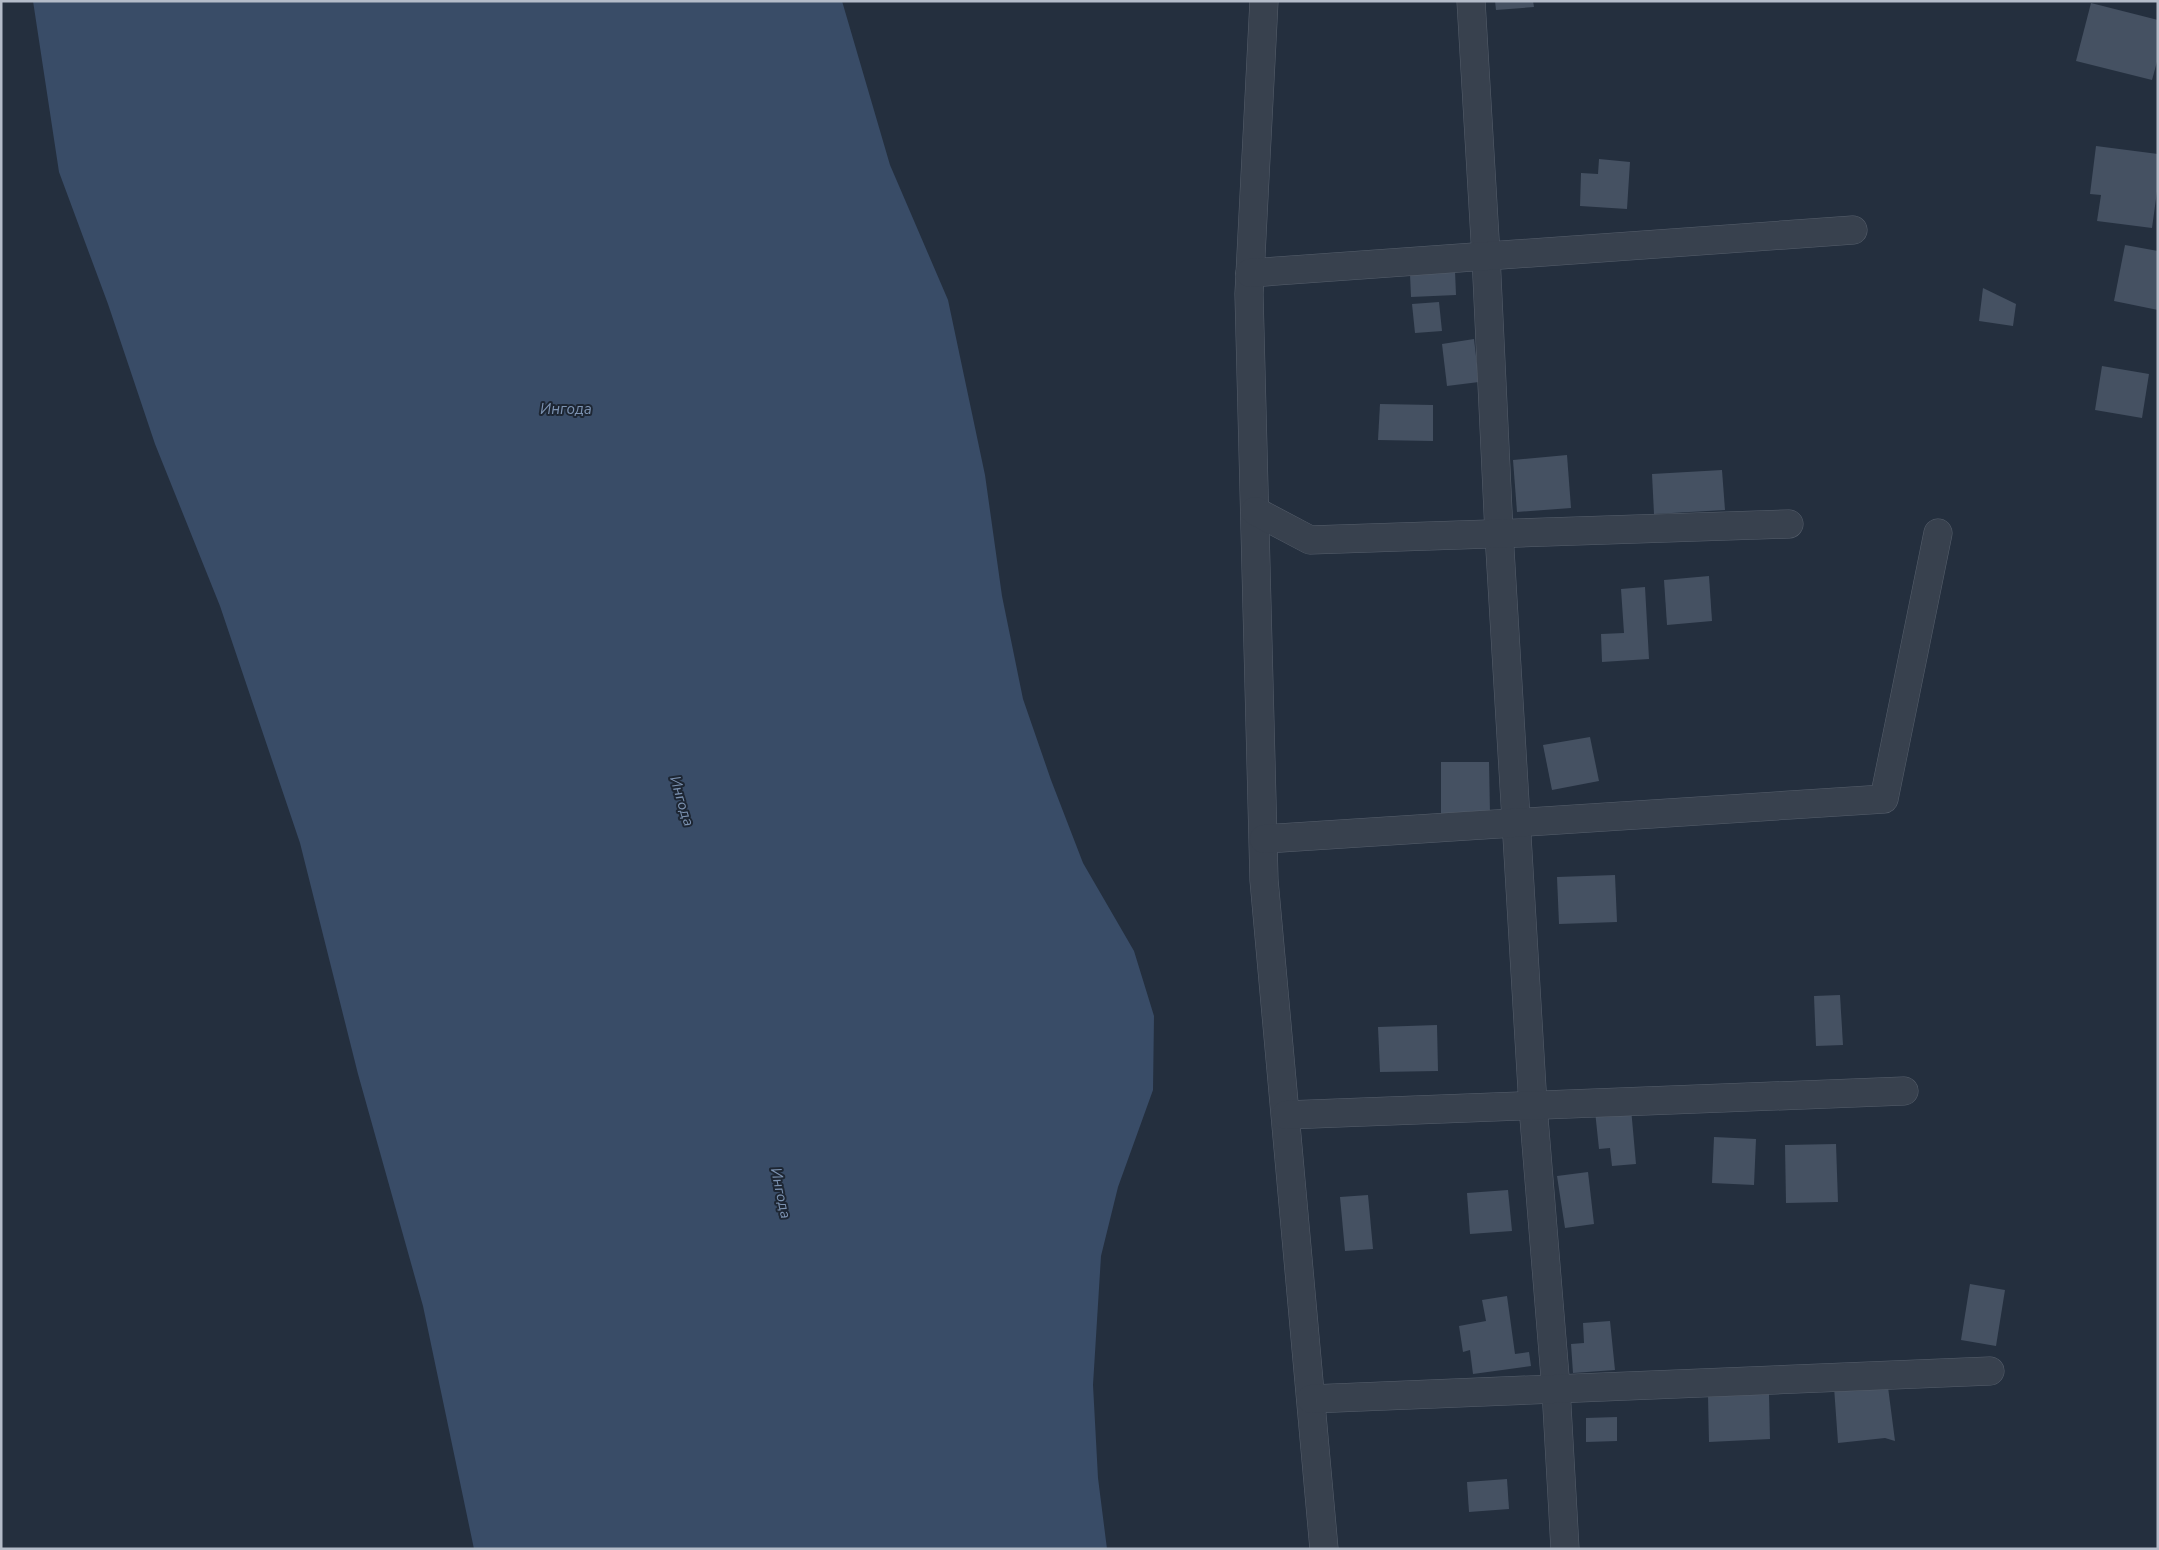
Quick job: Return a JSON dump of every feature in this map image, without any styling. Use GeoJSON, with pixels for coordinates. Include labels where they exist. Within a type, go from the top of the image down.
{"type":"FeatureCollection","features":[{"type":"Feature","properties":{"kind":"street"},"geometry":{"type":"LineString","coordinates":[[1264,1],[1249,294],[1264,880],[1324,1549]]}},
{"type":"Feature","properties":{"kind":"street"},"geometry":{"type":"LineString","coordinates":[[1471,1],[1486,256],[1499,533],[1518,823],[1533,1106],[1556,1389],[1565,1549]]}},
{"type":"Feature","properties":{"kind":"street"},"geometry":{"type":"LineString","coordinates":[[1250,273],[1853,230]]}},
{"type":"Feature","properties":{"kind":"street"},"geometry":{"type":"LineString","coordinates":[[1255,511],[1310,540],[1789,524]]}},
{"type":"Feature","properties":{"kind":"street"},"geometry":{"type":"LineString","coordinates":[[1264,839],[1884,799],[1938,533]]}},
{"type":"Feature","properties":{"kind":"street"},"geometry":{"type":"LineString","coordinates":[[1286,1115],[1904,1091]]}},
{"type":"Feature","properties":{"kind":"street"},"geometry":{"type":"LineString","coordinates":[[1311,1399],[1990,1371]]}},
{"type":"Feature","properties":{"kind":"water","name":"Ингода"},"geometry":{"type":"Polygon","coordinates":[[[33,1],[842,1],[890,165],[948,300],[985,475],[1002,596],[1023,699],[1051,780],[1083,863],[1134,951],[1154,1016],[1153,1090],[1118,1187],[1101,1256],[1093,1385],[1098,1478],[1107,1549],[474,1549],[423,1306],[358,1074],[300,843],[220,606],[155,444],[108,304],[59,172],[33,1]]]}},
{"type":"Feature","properties":{"kind":"building"},"geometry":{"type":"Polygon","coordinates":[[[1495,1],[1533,1],[1534,7],[1496,10],[1495,1]]]}},
{"type":"Feature","properties":{"kind":"building"},"geometry":{"type":"Polygon","coordinates":[[[2091,3],[2158,20],[2158,58],[2152,80],[2076,61],[2091,3]]]}},
{"type":"Feature","properties":{"kind":"building"},"geometry":{"type":"Polygon","coordinates":[[[2096,146],[2158,154],[2158,184],[2152,228],[2097,221],[2101,195],[2090,194],[2096,146]]]}},
{"type":"Feature","properties":{"kind":"building"},"geometry":{"type":"Polygon","coordinates":[[[1599,159],[1630,162],[1627,209],[1580,206],[1581,173],[1598,174],[1599,159]]]}},
{"type":"Feature","properties":{"kind":"building"},"geometry":{"type":"Polygon","coordinates":[[[2125,245],[2158,251],[2158,310],[2114,301],[2125,245]]]}},
{"type":"Feature","properties":{"kind":"building"},"geometry":{"type":"Polygon","coordinates":[[[1455,271],[1456,295],[1411,297],[1410,274],[1455,271]]]}},
{"type":"Feature","properties":{"kind":"building"},"geometry":{"type":"Polygon","coordinates":[[[1983,288],[2016,304],[2013,326],[1979,321],[1983,288]]]}},
{"type":"Feature","properties":{"kind":"building"},"geometry":{"type":"Polygon","coordinates":[[[1439,302],[1442,331],[1415,333],[1412,304],[1439,302]]]}},
{"type":"Feature","properties":{"kind":"building"},"geometry":{"type":"Polygon","coordinates":[[[1474,339],[1479,382],[1447,386],[1442,344],[1474,339]]]}},
{"type":"Feature","properties":{"kind":"building"},"geometry":{"type":"Polygon","coordinates":[[[2102,366],[2149,374],[2142,418],[2095,410],[2102,366]]]}},
{"type":"Feature","properties":{"kind":"building"},"geometry":{"type":"Polygon","coordinates":[[[1380,404],[1433,405],[1433,441],[1378,440],[1380,404]]]}},
{"type":"Feature","properties":{"kind":"building"},"geometry":{"type":"Polygon","coordinates":[[[1567,455],[1571,508],[1517,512],[1513,460],[1567,455]]]}},
{"type":"Feature","properties":{"kind":"building"},"geometry":{"type":"Polygon","coordinates":[[[1722,470],[1725,510],[1654,514],[1652,474],[1722,470]]]}},
{"type":"Feature","properties":{"kind":"building"},"geometry":{"type":"Polygon","coordinates":[[[1709,576],[1712,621],[1667,625],[1664,580],[1709,576]]]}},
{"type":"Feature","properties":{"kind":"building"},"geometry":{"type":"Polygon","coordinates":[[[1645,587],[1649,659],[1602,662],[1601,634],[1624,633],[1621,589],[1645,587]]]}},
{"type":"Feature","properties":{"kind":"building"},"geometry":{"type":"Polygon","coordinates":[[[1590,737],[1599,781],[1552,790],[1543,745],[1590,737]]]}},
{"type":"Feature","properties":{"kind":"building"},"geometry":{"type":"Polygon","coordinates":[[[1441,762],[1489,762],[1490,814],[1441,816],[1441,762]]]}},
{"type":"Feature","properties":{"kind":"building"},"geometry":{"type":"Polygon","coordinates":[[[1615,875],[1617,922],[1559,924],[1557,877],[1615,875]]]}},
{"type":"Feature","properties":{"kind":"building"},"geometry":{"type":"Polygon","coordinates":[[[1840,995],[1843,1045],[1816,1046],[1814,996],[1840,995]]]}},
{"type":"Feature","properties":{"kind":"building"},"geometry":{"type":"Polygon","coordinates":[[[1437,1025],[1438,1071],[1380,1072],[1378,1027],[1437,1025]]]}},
{"type":"Feature","properties":{"kind":"building"},"geometry":{"type":"Polygon","coordinates":[[[1631,1108],[1636,1164],[1612,1166],[1610,1148],[1599,1149],[1595,1111],[1631,1108]]]}},
{"type":"Feature","properties":{"kind":"building"},"geometry":{"type":"Polygon","coordinates":[[[1714,1137],[1756,1139],[1754,1185],[1712,1183],[1714,1137]]]}},
{"type":"Feature","properties":{"kind":"building"},"geometry":{"type":"Polygon","coordinates":[[[1836,1144],[1838,1202],[1786,1203],[1785,1145],[1836,1144]]]}},
{"type":"Feature","properties":{"kind":"building"},"geometry":{"type":"Polygon","coordinates":[[[1588,1172],[1594,1224],[1565,1228],[1557,1176],[1588,1172]]]}},
{"type":"Feature","properties":{"kind":"building"},"geometry":{"type":"Polygon","coordinates":[[[1508,1190],[1512,1231],[1470,1234],[1467,1193],[1508,1190]]]}},
{"type":"Feature","properties":{"kind":"building"},"geometry":{"type":"Polygon","coordinates":[[[1368,1195],[1373,1249],[1345,1251],[1340,1197],[1368,1195]]]}},
{"type":"Feature","properties":{"kind":"building"},"geometry":{"type":"Polygon","coordinates":[[[1970,1284],[2005,1290],[1996,1346],[1961,1340],[1970,1284]]]}},
{"type":"Feature","properties":{"kind":"building"},"geometry":{"type":"Polygon","coordinates":[[[1507,1296],[1515,1354],[1529,1352],[1531,1366],[1473,1374],[1470,1350],[1463,1352],[1459,1326],[1486,1321],[1482,1300],[1507,1296]]]}},
{"type":"Feature","properties":{"kind":"building"},"geometry":{"type":"Polygon","coordinates":[[[1610,1321],[1615,1370],[1573,1373],[1571,1344],[1584,1343],[1583,1323],[1610,1321]]]}},
{"type":"Feature","properties":{"kind":"building"},"geometry":{"type":"Polygon","coordinates":[[[1834,1387],[1888,1387],[1895,1441],[1885,1438],[1838,1443],[1834,1387]]]}},
{"type":"Feature","properties":{"kind":"building"},"geometry":{"type":"Polygon","coordinates":[[[1769,1394],[1770,1439],[1709,1442],[1708,1395],[1769,1394]]]}},
{"type":"Feature","properties":{"kind":"building"},"geometry":{"type":"Polygon","coordinates":[[[1617,1417],[1617,1441],[1586,1442],[1586,1418],[1617,1417]]]}},
{"type":"Feature","properties":{"kind":"building"},"geometry":{"type":"Polygon","coordinates":[[[1507,1479],[1509,1509],[1469,1512],[1467,1482],[1507,1479]]]}}]}
